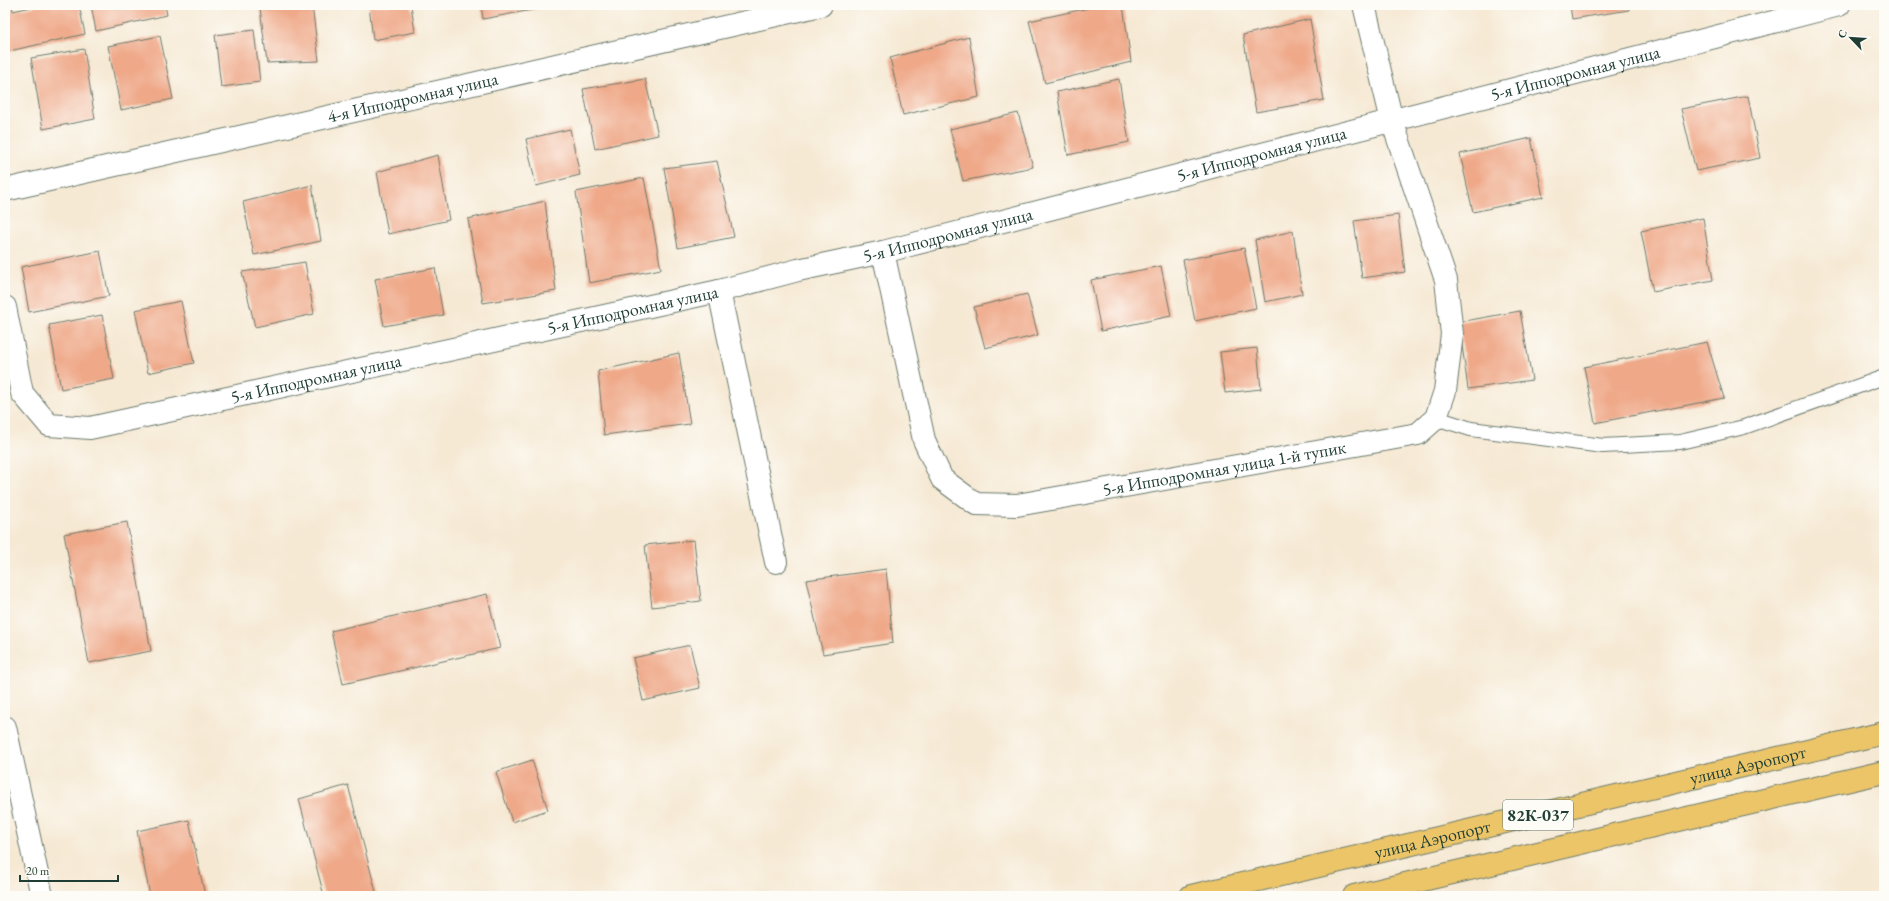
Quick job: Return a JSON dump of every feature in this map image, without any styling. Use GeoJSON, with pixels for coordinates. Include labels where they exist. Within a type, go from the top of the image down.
{"type":"FeatureCollection","features":[{"type":"Feature","properties":{"kind":"main road","name":"улица Аэропорт"},"geometry":{"type":"LineString","coordinates":[[1192,896],[1884,733]]}},
{"type":"Feature","properties":{"kind":"main road","name":"улица Аэропорт"},"geometry":{"type":"LineString","coordinates":[[1354,896],[1884,772]]}},
{"type":"Feature","properties":{"kind":"street","name":"4-я Ипподромная улица"},"geometry":{"type":"LineString","coordinates":[[5,190],[742,14],[821,5]]}},
{"type":"Feature","properties":{"kind":"street","name":"5-я Ипподромная улица 1-й тупик"},"geometry":{"type":"LineString","coordinates":[[883,252],[924,440],[942,479],[976,504],[1017,505],[1418,434],[1436,418],[1445,391],[1452,334],[1446,280],[1392,121],[1364,5]]}},
{"type":"Feature","properties":{"kind":"street","name":"5-я Ипподромная улица"},"geometry":{"type":"LineString","coordinates":[[5,307],[22,393],[49,425],[90,428],[719,291],[798,270],[883,252],[1839,5]]}},
{"type":"Feature","properties":{"kind":"street"},"geometry":{"type":"LineString","coordinates":[[719,291],[776,562]]}},
{"type":"Feature","properties":{"kind":"street"},"geometry":{"type":"LineString","coordinates":[[5,727],[42,896]]}},
{"type":"Feature","properties":{"kind":"lane"},"geometry":{"type":"LineString","coordinates":[[1436,418],[1471,429],[1603,446],[1680,442],[1744,427],[1884,377]]}},
{"type":"Feature","properties":{"kind":"building"},"geometry":{"type":"Polygon","coordinates":[[[5,5],[12,5],[13,11],[41,5],[79,5],[85,34],[5,52],[5,5]]]}},
{"type":"Feature","properties":{"kind":"building"},"geometry":{"type":"Polygon","coordinates":[[[91,5],[165,5],[167,15],[96,31],[91,5]]]}},
{"type":"Feature","properties":{"kind":"building"},"geometry":{"type":"Polygon","coordinates":[[[276,5],[312,5],[319,61],[267,63],[260,8],[276,5]]]}},
{"type":"Feature","properties":{"kind":"building"},"geometry":{"type":"Polygon","coordinates":[[[369,5],[411,5],[415,32],[373,40],[369,5]]]}},
{"type":"Feature","properties":{"kind":"building"},"geometry":{"type":"Polygon","coordinates":[[[481,5],[548,5],[548,7],[483,19],[481,5]]]}},
{"type":"Feature","properties":{"kind":"building"},"geometry":{"type":"Polygon","coordinates":[[[1102,5],[1123,5],[1131,62],[1045,83],[1029,21],[1102,5]]]}},
{"type":"Feature","properties":{"kind":"building"},"geometry":{"type":"Polygon","coordinates":[[[1570,5],[1628,5],[1629,10],[1572,19],[1570,5]]]}},
{"type":"Feature","properties":{"kind":"building"},"geometry":{"type":"Polygon","coordinates":[[[1310,19],[1324,100],[1256,112],[1243,35],[1310,19]]]}},
{"type":"Feature","properties":{"kind":"building"},"geometry":{"type":"Polygon","coordinates":[[[254,30],[260,82],[221,87],[215,35],[254,30]]]}},
{"type":"Feature","properties":{"kind":"building"},"geometry":{"type":"Polygon","coordinates":[[[160,36],[173,99],[121,110],[108,46],[160,36]]]}},
{"type":"Feature","properties":{"kind":"building"},"geometry":{"type":"Polygon","coordinates":[[[969,37],[979,97],[903,115],[890,58],[969,37]]]}},
{"type":"Feature","properties":{"kind":"building"},"geometry":{"type":"Polygon","coordinates":[[[84,49],[95,119],[43,129],[31,58],[84,49]]]}},
{"type":"Feature","properties":{"kind":"building"},"geometry":{"type":"Polygon","coordinates":[[[645,79],[658,135],[595,149],[583,89],[645,79]]]}},
{"type":"Feature","properties":{"kind":"building"},"geometry":{"type":"Polygon","coordinates":[[[1119,79],[1129,142],[1068,155],[1057,92],[1119,79]]]}},
{"type":"Feature","properties":{"kind":"building"},"geometry":{"type":"Polygon","coordinates":[[[1748,96],[1760,158],[1696,171],[1681,109],[1748,96]]]}},
{"type":"Feature","properties":{"kind":"building"},"geometry":{"type":"Polygon","coordinates":[[[1018,113],[1033,167],[963,181],[950,129],[1018,113]]]}},
{"type":"Feature","properties":{"kind":"building"},"geometry":{"type":"Polygon","coordinates":[[[570,129],[580,175],[536,186],[526,139],[570,129]]]}},
{"type":"Feature","properties":{"kind":"building"},"geometry":{"type":"Polygon","coordinates":[[[1531,138],[1543,197],[1473,212],[1460,154],[1531,138]]]}},
{"type":"Feature","properties":{"kind":"building"},"geometry":{"type":"Polygon","coordinates":[[[438,155],[449,220],[388,234],[377,172],[438,155]]]}},
{"type":"Feature","properties":{"kind":"building"},"geometry":{"type":"Polygon","coordinates":[[[717,161],[734,237],[678,248],[664,168],[717,161]]]}},
{"type":"Feature","properties":{"kind":"building"},"geometry":{"type":"Polygon","coordinates":[[[644,178],[661,269],[589,283],[576,192],[644,178]]]}},
{"type":"Feature","properties":{"kind":"building"},"geometry":{"type":"Polygon","coordinates":[[[312,185],[321,241],[254,255],[243,202],[312,185]]]}},
{"type":"Feature","properties":{"kind":"building"},"geometry":{"type":"Polygon","coordinates":[[[545,201],[556,291],[483,303],[468,219],[545,201]]]}},
{"type":"Feature","properties":{"kind":"building"},"geometry":{"type":"Polygon","coordinates":[[[1398,215],[1405,272],[1362,278],[1354,221],[1398,215]]]}},
{"type":"Feature","properties":{"kind":"building"},"geometry":{"type":"Polygon","coordinates":[[[1703,218],[1713,280],[1653,292],[1641,231],[1703,218]]]}},
{"type":"Feature","properties":{"kind":"building"},"geometry":{"type":"Polygon","coordinates":[[[1293,231],[1302,294],[1265,302],[1255,240],[1293,231]]]}},
{"type":"Feature","properties":{"kind":"building"},"geometry":{"type":"Polygon","coordinates":[[[1244,248],[1256,308],[1195,321],[1183,260],[1244,248]]]}},
{"type":"Feature","properties":{"kind":"building"},"geometry":{"type":"Polygon","coordinates":[[[100,251],[109,296],[29,312],[21,267],[100,251]]]}},
{"type":"Feature","properties":{"kind":"building"},"geometry":{"type":"Polygon","coordinates":[[[305,262],[314,314],[255,327],[242,272],[305,262]]]}},
{"type":"Feature","properties":{"kind":"building"},"geometry":{"type":"Polygon","coordinates":[[[1161,266],[1171,316],[1101,331],[1091,280],[1161,266]]]}},
{"type":"Feature","properties":{"kind":"building"},"geometry":{"type":"Polygon","coordinates":[[[435,268],[443,315],[384,326],[375,279],[435,268]]]}},
{"type":"Feature","properties":{"kind":"building"},"geometry":{"type":"Polygon","coordinates":[[[1027,294],[1038,335],[985,348],[974,307],[1027,294]]]}},
{"type":"Feature","properties":{"kind":"building"},"geometry":{"type":"Polygon","coordinates":[[[181,301],[194,363],[148,373],[135,310],[181,301]]]}},
{"type":"Feature","properties":{"kind":"building"},"geometry":{"type":"Polygon","coordinates":[[[1520,311],[1532,380],[1468,389],[1459,322],[1520,311]]]}},
{"type":"Feature","properties":{"kind":"building"},"geometry":{"type":"Polygon","coordinates":[[[102,315],[114,379],[61,389],[49,325],[102,315]]]}},
{"type":"Feature","properties":{"kind":"building"},"geometry":{"type":"Polygon","coordinates":[[[1707,342],[1724,398],[1595,423],[1584,367],[1707,342]]]}},
{"type":"Feature","properties":{"kind":"building"},"geometry":{"type":"Polygon","coordinates":[[[1257,348],[1261,389],[1225,393],[1220,352],[1257,348]]]}},
{"type":"Feature","properties":{"kind":"building"},"geometry":{"type":"Polygon","coordinates":[[[679,353],[690,424],[604,435],[598,371],[679,353]]]}},
{"type":"Feature","properties":{"kind":"building"},"geometry":{"type":"Polygon","coordinates":[[[127,522],[151,651],[89,663],[64,534],[127,522]]]}},
{"type":"Feature","properties":{"kind":"building"},"geometry":{"type":"Polygon","coordinates":[[[694,540],[701,601],[652,607],[645,545],[694,540]]]}},
{"type":"Feature","properties":{"kind":"building"},"geometry":{"type":"Polygon","coordinates":[[[886,569],[893,643],[823,654],[806,580],[886,569]]]}},
{"type":"Feature","properties":{"kind":"building"},"geometry":{"type":"Polygon","coordinates":[[[487,594],[500,648],[343,684],[331,631],[487,594]]]}},
{"type":"Feature","properties":{"kind":"building"},"geometry":{"type":"Polygon","coordinates":[[[690,645],[700,688],[643,701],[633,658],[690,645]]]}},
{"type":"Feature","properties":{"kind":"building"},"geometry":{"type":"Polygon","coordinates":[[[532,760],[548,810],[512,822],[496,772],[532,760]]]}},
{"type":"Feature","properties":{"kind":"building"},"geometry":{"type":"Polygon","coordinates":[[[348,785],[377,896],[324,896],[299,799],[348,785]]]}},
{"type":"Feature","properties":{"kind":"building"},"geometry":{"type":"Polygon","coordinates":[[[189,820],[205,896],[150,896],[137,831],[189,820]]]}}]}
